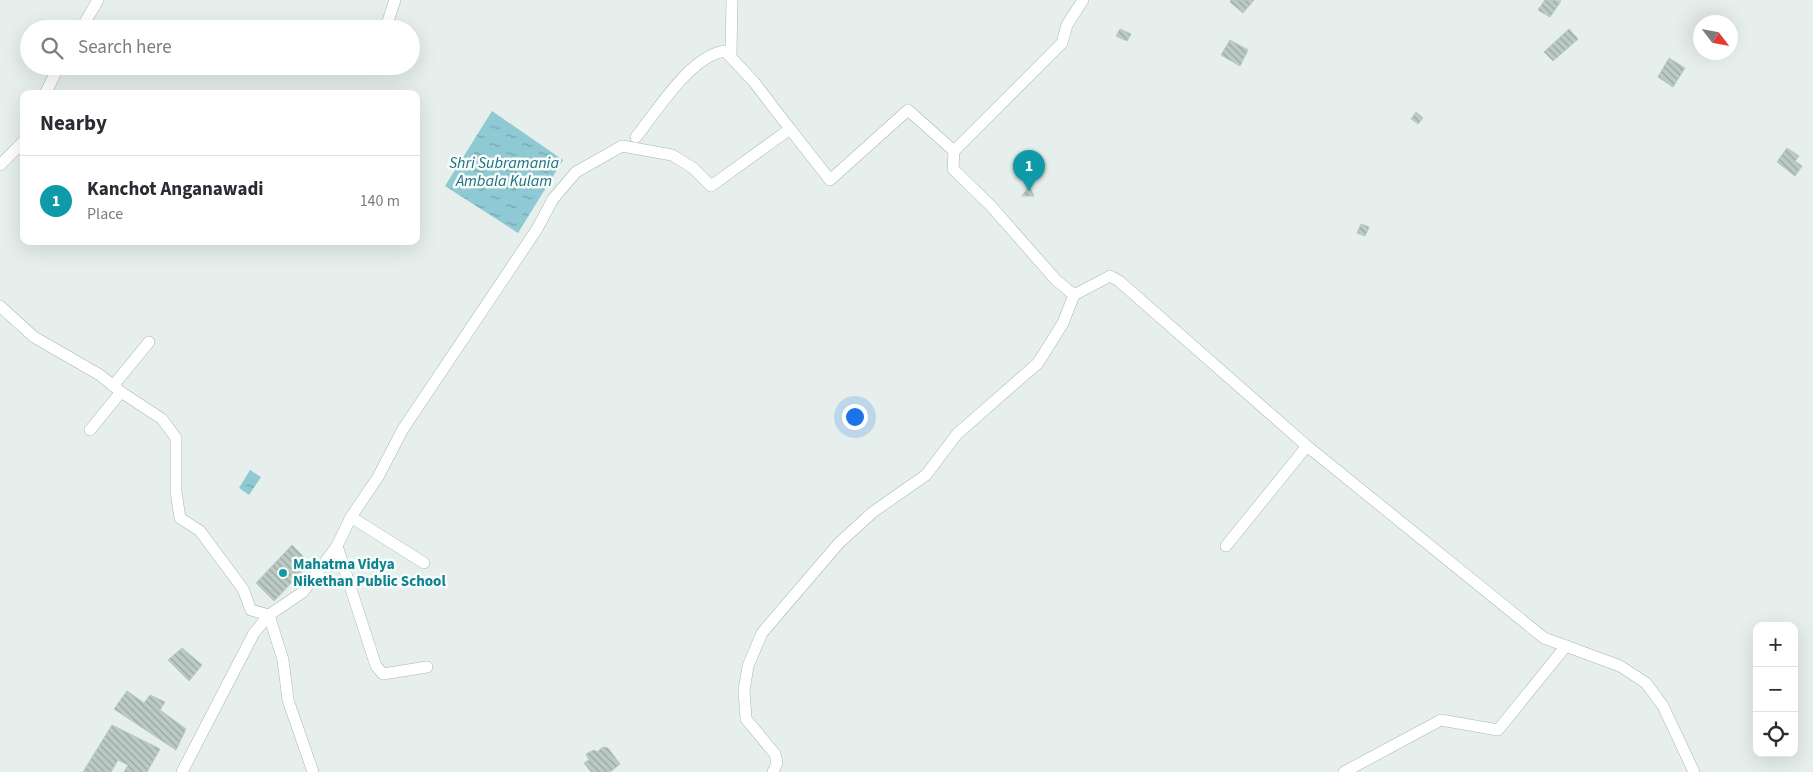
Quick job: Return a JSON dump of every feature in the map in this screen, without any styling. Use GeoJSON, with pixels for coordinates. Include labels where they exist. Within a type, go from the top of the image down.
{"type":"FeatureCollection","features":[{"type":"Feature","properties":{"kind":"street"},"geometry":{"type":"LineString","coordinates":[[86,20],[98,0]]}},
{"type":"Feature","properties":{"kind":"street"},"geometry":{"type":"LineString","coordinates":[[388,20],[395,0]]}},
{"type":"Feature","properties":{"kind":"street"},"geometry":{"type":"LineString","coordinates":[[731,55],[732,0]]}},
{"type":"Feature","properties":{"kind":"street"},"geometry":{"type":"LineString","coordinates":[[1074,295],[1056,280],[991,206],[953,169],[954,151],[1062,42],[1067,25],[1083,0]]}},
{"type":"Feature","properties":{"kind":"street"},"geometry":{"type":"LineString","coordinates":[[636,137],[695,64],[714,53],[725,51],[731,55],[830,180],[908,110],[954,151]]}},
{"type":"Feature","properties":{"kind":"street"},"geometry":{"type":"LineString","coordinates":[[47,90],[54,75]]}},
{"type":"Feature","properties":{"kind":"street"},"geometry":{"type":"LineString","coordinates":[[182,772],[254,633],[269,616],[303,592],[337,546],[352,517],[378,477],[403,429],[537,229],[553,199],[576,172],[622,146],[672,155],[693,168],[711,186],[790,129]]}},
{"type":"Feature","properties":{"kind":"street"},"geometry":{"type":"LineString","coordinates":[[0,165],[20,145]]}},
{"type":"Feature","properties":{"kind":"street"},"geometry":{"type":"LineString","coordinates":[[777,770],[774,754],[746,719],[744,690],[748,666],[762,633],[839,543],[873,512],[926,474],[957,434],[1038,363],[1063,323],[1074,295],[1110,276],[1119,281],[1307,446],[1544,638],[1620,666],[1646,683],[1663,706],[1694,772]]}},
{"type":"Feature","properties":{"kind":"street"},"geometry":{"type":"LineString","coordinates":[[0,306],[34,337],[78,361],[162,420],[176,438],[176,492],[180,518],[200,530],[243,589],[251,610],[269,616]]}},
{"type":"Feature","properties":{"kind":"street"},"geometry":{"type":"LineString","coordinates":[[90,430],[149,342]]}},
{"type":"Feature","properties":{"kind":"street"},"geometry":{"type":"LineString","coordinates":[[1226,546],[1307,446]]}},
{"type":"Feature","properties":{"kind":"street"},"geometry":{"type":"LineString","coordinates":[[352,517],[424,563]]}},
{"type":"Feature","properties":{"kind":"street"},"geometry":{"type":"LineString","coordinates":[[337,546],[376,666],[383,674],[427,667]]}},
{"type":"Feature","properties":{"kind":"street"},"geometry":{"type":"LineString","coordinates":[[269,616],[283,660],[288,700],[313,772]]}},
{"type":"Feature","properties":{"kind":"street"},"geometry":{"type":"LineString","coordinates":[[1344,772],[1440,720],[1498,730],[1566,646]]}},
{"type":"Feature","properties":{"kind":"water","name":"Shri Subramania Ambala Kulam"},"geometry":{"type":"Polygon","coordinates":[[[492,111],[563,160],[518,233],[445,186],[492,111]]]}},
{"type":"Feature","properties":{"kind":"water"},"geometry":{"type":"Polygon","coordinates":[[[250,470],[261,477],[249,495],[239,488],[250,470]]]}},
{"type":"Feature","properties":{"kind":"building"},"geometry":{"type":"Polygon","coordinates":[[[1231,0],[1254,0],[1243,13],[1230,2],[1231,0]]]}},
{"type":"Feature","properties":{"kind":"building"},"geometry":{"type":"Polygon","coordinates":[[[1545,0],[1561,1],[1550,17],[1538,10],[1545,0]]]}},
{"type":"Feature","properties":{"kind":"building"},"geometry":{"type":"Polygon","coordinates":[[[1120,29],[1131,34],[1127,41],[1116,36],[1120,29]]]}},
{"type":"Feature","properties":{"kind":"building"},"geometry":{"type":"Polygon","coordinates":[[[1569,29],[1578,39],[1553,61],[1544,52],[1569,29]]]}},
{"type":"Feature","properties":{"kind":"building"},"geometry":{"type":"Polygon","coordinates":[[[1230,40],[1248,50],[1240,66],[1221,55],[1230,40]]]}},
{"type":"Feature","properties":{"kind":"building"},"geometry":{"type":"Polygon","coordinates":[[[1669,58],[1685,68],[1673,87],[1658,77],[1669,58]]]}},
{"type":"Feature","properties":{"kind":"building"},"geometry":{"type":"Polygon","coordinates":[[[1416,112],[1423,118],[1418,124],[1411,119],[1416,112]]]}},
{"type":"Feature","properties":{"kind":"building"},"geometry":{"type":"Polygon","coordinates":[[[1787,148],[1799,156],[1795,161],[1802,166],[1795,176],[1777,162],[1787,148]]]}},
{"type":"Feature","properties":{"kind":"building"},"geometry":{"type":"Polygon","coordinates":[[[1029,186],[1034,196],[1022,196],[1029,186]]]}},
{"type":"Feature","properties":{"kind":"building"},"geometry":{"type":"Polygon","coordinates":[[[1361,224],[1369,227],[1365,236],[1357,233],[1361,224]]]}},
{"type":"Feature","properties":{"kind":"building","name":"Mahatma Vidya Nikethan Public School"},"geometry":{"type":"Polygon","coordinates":[[[292,545],[310,563],[274,601],[256,583],[292,545]]]}},
{"type":"Feature","properties":{"kind":"building"},"geometry":{"type":"Polygon","coordinates":[[[182,648],[202,665],[189,681],[168,660],[182,648]]]}},
{"type":"Feature","properties":{"kind":"building"},"geometry":{"type":"Polygon","coordinates":[[[127,691],[144,703],[150,695],[165,702],[160,710],[186,729],[176,750],[114,709],[127,691]]]}},
{"type":"Feature","properties":{"kind":"building"},"geometry":{"type":"Polygon","coordinates":[[[112,725],[160,749],[147,772],[124,772],[128,765],[118,760],[111,772],[83,772],[112,725]]]}},
{"type":"Feature","properties":{"kind":"building"},"geometry":{"type":"Polygon","coordinates":[[[603,747],[608,748],[620,764],[610,772],[591,772],[584,763],[589,760],[586,754],[594,750],[597,752],[603,747]]]}},
{"type":"Feature","properties":{"kind":"place","name":"Kanchot Anganawadi"},"geometry":{"type":"Point","coordinates":[1029,191]}},
{"type":"Feature","properties":{"kind":"place","name":"Mahatma Vidya Nikethan Public School"},"geometry":{"type":"Point","coordinates":[283,573]}}]}
